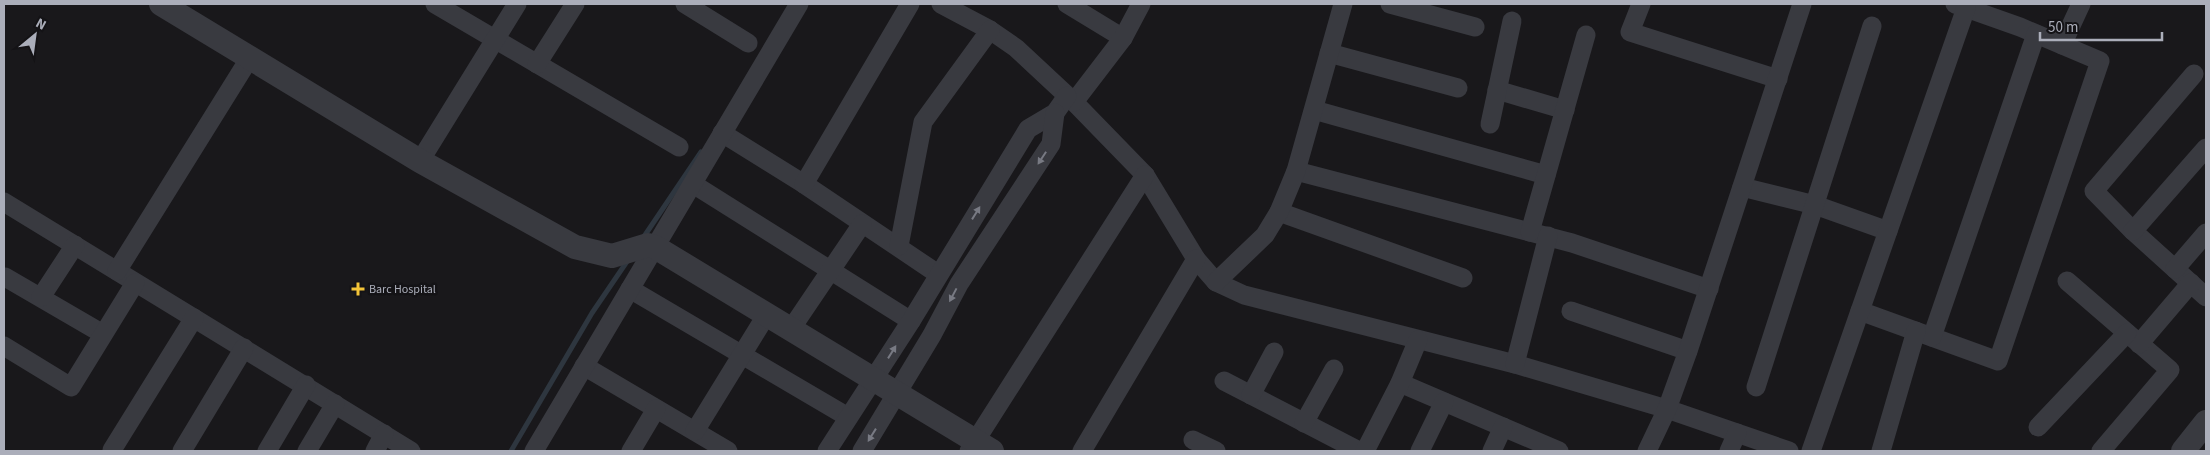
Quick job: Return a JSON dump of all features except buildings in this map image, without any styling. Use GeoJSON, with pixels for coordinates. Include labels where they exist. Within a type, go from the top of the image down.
{"type":"FeatureCollection","features":[{"type":"Feature","properties":{"kind":"street"},"geometry":{"type":"LineString","coordinates":[[435,4],[679,147]]}},
{"type":"Feature","properties":{"kind":"street"},"geometry":{"type":"LineString","coordinates":[[420,161],[517,4]]}},
{"type":"Feature","properties":{"kind":"street"},"geometry":{"type":"LineString","coordinates":[[537,64],[575,4]]}},
{"type":"Feature","properties":{"kind":"street"},"geometry":{"type":"LineString","coordinates":[[685,4],[748,43]]}},
{"type":"Feature","properties":{"kind":"street"},"geometry":{"type":"LineString","coordinates":[[534,451],[630,289],[651,246],[692,184],[799,4]]}},
{"type":"Feature","properties":{"kind":"street"},"geometry":{"type":"LineString","coordinates":[[804,184],[910,4]]}},
{"type":"Feature","properties":{"kind":"street"},"geometry":{"type":"LineString","coordinates":[[942,4],[990,30],[1016,48],[1071,99],[1145,175],[1196,259],[1216,282],[1244,295],[1515,364],[1667,409],[1789,451]]}},
{"type":"Feature","properties":{"kind":"street"},"geometry":{"type":"LineString","coordinates":[[1067,4],[1122,38]]}},
{"type":"Feature","properties":{"kind":"street"},"geometry":{"type":"LineString","coordinates":[[827,451],[911,321],[1028,129],[1055,113],[1071,99],[1122,38],[1141,4]]}},
{"type":"Feature","properties":{"kind":"street"},"geometry":{"type":"LineString","coordinates":[[1216,282],[1265,236],[1279,212],[1296,171],[1344,4]]}},
{"type":"Feature","properties":{"kind":"street"},"geometry":{"type":"LineString","coordinates":[[1390,4],[1474,27]]}},
{"type":"Feature","properties":{"kind":"street"},"geometry":{"type":"LineString","coordinates":[[1641,4],[1630,32],[1778,79]]}},
{"type":"Feature","properties":{"kind":"street"},"geometry":{"type":"LineString","coordinates":[[1647,451],[1667,409],[1688,351],[1802,4]]}},
{"type":"Feature","properties":{"kind":"street"},"geometry":{"type":"LineString","coordinates":[[2062,45],[2081,4]]}},
{"type":"Feature","properties":{"kind":"street"},"geometry":{"type":"LineString","coordinates":[[169,6],[249,58],[420,161],[575,247],[612,256],[651,246],[791,328],[979,447],[1145,175]]}},
{"type":"Feature","properties":{"kind":"street"},"geometry":{"type":"LineString","coordinates":[[1811,451],[1860,311],[1888,231],[1960,6],[1997,11],[2036,34],[2100,61],[1998,361],[1860,311]]}},
{"type":"Feature","properties":{"kind":"street"},"geometry":{"type":"LineString","coordinates":[[1490,124],[1512,21]]}},
{"type":"Feature","properties":{"kind":"street"},"geometry":{"type":"LineString","coordinates":[[1756,386],[1872,26]]}},
{"type":"Feature","properties":{"kind":"street"},"geometry":{"type":"LineString","coordinates":[[899,246],[923,122],[990,30]]}},
{"type":"Feature","properties":{"kind":"street"},"geometry":{"type":"LineString","coordinates":[[1881,451],[2036,34]]}},
{"type":"Feature","properties":{"kind":"street"},"geometry":{"type":"LineString","coordinates":[[1515,364],[1539,234],[1546,175],[1586,35]]}},
{"type":"Feature","properties":{"kind":"street"},"geometry":{"type":"LineString","coordinates":[[1329,54],[1458,88]]}},
{"type":"Feature","properties":{"kind":"street"},"geometry":{"type":"LineString","coordinates":[[117,271],[249,58]]}},
{"type":"Feature","properties":{"kind":"street"},"geometry":{"type":"LineString","coordinates":[[2194,74],[2094,191],[2133,231],[2206,297]]}},
{"type":"Feature","properties":{"kind":"street"},"geometry":{"type":"LineString","coordinates":[[1497,90],[1565,110]]}},
{"type":"Feature","properties":{"kind":"street"},"geometry":{"type":"LineString","coordinates":[[1314,110],[1546,175]]}},
{"type":"Feature","properties":{"kind":"street"},"geometry":{"type":"LineString","coordinates":[[862,451],[959,284],[1051,144],[1055,113]]}},
{"type":"Feature","properties":{"kind":"street"},"geometry":{"type":"LineString","coordinates":[[722,133],[899,246],[938,274]]}},
{"type":"Feature","properties":{"kind":"street"},"geometry":{"type":"LineString","coordinates":[[2133,231],[2206,148]]}},
{"type":"Feature","properties":{"kind":"street"},"geometry":{"type":"LineString","coordinates":[[1296,171],[1539,234],[1709,289]]}},
{"type":"Feature","properties":{"kind":"street"},"geometry":{"type":"LineString","coordinates":[[692,184],[911,321]]}},
{"type":"Feature","properties":{"kind":"street"},"geometry":{"type":"LineString","coordinates":[[1742,187],[1815,205],[1888,231]]}},
{"type":"Feature","properties":{"kind":"street"},"geometry":{"type":"LineString","coordinates":[[4,202],[306,385],[411,451]]}},
{"type":"Feature","properties":{"kind":"street"},"geometry":{"type":"LineString","coordinates":[[1279,212],[1463,278]]}},
{"type":"Feature","properties":{"kind":"street"},"geometry":{"type":"LineString","coordinates":[[791,328],[862,224]]}},
{"type":"Feature","properties":{"kind":"street"},"geometry":{"type":"LineString","coordinates":[[2175,269],[2206,233]]}},
{"type":"Feature","properties":{"kind":"street"},"geometry":{"type":"LineString","coordinates":[[41,297],[75,245]]}},
{"type":"Feature","properties":{"kind":"street"},"geometry":{"type":"LineString","coordinates":[[1082,451],[1196,259]]}},
{"type":"Feature","properties":{"kind":"street"},"geometry":{"type":"LineString","coordinates":[[5,277],[102,334]]}},
{"type":"Feature","properties":{"kind":"street"},"geometry":{"type":"LineString","coordinates":[[2067,281],[2170,370],[2100,451]]}},
{"type":"Feature","properties":{"kind":"street"},"geometry":{"type":"LineString","coordinates":[[4,346],[71,387],[135,283]]}},
{"type":"Feature","properties":{"kind":"street"},"geometry":{"type":"LineString","coordinates":[[2038,427],[2191,283]]}},
{"type":"Feature","properties":{"kind":"street"},"geometry":{"type":"LineString","coordinates":[[630,289],[848,417]]}},
{"type":"Feature","properties":{"kind":"street"},"geometry":{"type":"LineString","coordinates":[[1571,311],[1688,351]]}},
{"type":"Feature","properties":{"kind":"street"},"geometry":{"type":"LineString","coordinates":[[703,441],[742,355],[767,314]]}},
{"type":"Feature","properties":{"kind":"street"},"geometry":{"type":"LineString","coordinates":[[112,450],[194,318]]}},
{"type":"Feature","properties":{"kind":"street"},"geometry":{"type":"LineString","coordinates":[[1365,451],[1400,383],[1418,340]]}},
{"type":"Feature","properties":{"kind":"street"},"geometry":{"type":"LineString","coordinates":[[182,451],[244,348]]}},
{"type":"Feature","properties":{"kind":"street"},"geometry":{"type":"LineString","coordinates":[[1250,395],[1274,352]]}},
{"type":"Feature","properties":{"kind":"street"},"geometry":{"type":"LineString","coordinates":[[584,366],[656,409],[703,441],[728,451]]}},
{"type":"Feature","properties":{"kind":"street"},"geometry":{"type":"LineString","coordinates":[[1304,423],[1334,369]]}},
{"type":"Feature","properties":{"kind":"street"},"geometry":{"type":"LineString","coordinates":[[1224,381],[1359,451]]}},
{"type":"Feature","properties":{"kind":"street"},"geometry":{"type":"LineString","coordinates":[[1400,383],[1559,451]]}},
{"type":"Feature","properties":{"kind":"street"},"geometry":{"type":"LineString","coordinates":[[267,451],[306,385]]}},
{"type":"Feature","properties":{"kind":"street"},"geometry":{"type":"LineString","coordinates":[[1420,451],[1444,402]]}},
{"type":"Feature","properties":{"kind":"street"},"geometry":{"type":"LineString","coordinates":[[307,451],[334,404]]}},
{"type":"Feature","properties":{"kind":"street"},"geometry":{"type":"LineString","coordinates":[[631,451],[656,409]]}},
{"type":"Feature","properties":{"kind":"street"},"geometry":{"type":"LineString","coordinates":[[2182,451],[2206,422]]}},
{"type":"Feature","properties":{"kind":"street"},"geometry":{"type":"LineString","coordinates":[[1492,451],[1503,427]]}},
{"type":"Feature","properties":{"kind":"street"},"geometry":{"type":"LineString","coordinates":[[1729,451],[1737,433]]}},
{"type":"Feature","properties":{"kind":"street"},"geometry":{"type":"LineString","coordinates":[[375,451],[384,434]]}},
{"type":"Feature","properties":{"kind":"street"},"geometry":{"type":"LineString","coordinates":[[1193,440],[1216,451]]}},
{"type":"Feature","properties":{"kind":"waterway"},"geometry":{"type":"LineString","coordinates":[[643,238],[701,152]]}},
{"type":"Feature","properties":{"kind":"waterway"},"geometry":{"type":"LineString","coordinates":[[511,451],[592,313],[628,260]]}},
{"type":"Feature","properties":{"kind":"place","name":"Barc Hospital"},"geometry":{"type":"Point","coordinates":[358,289]}}]}
